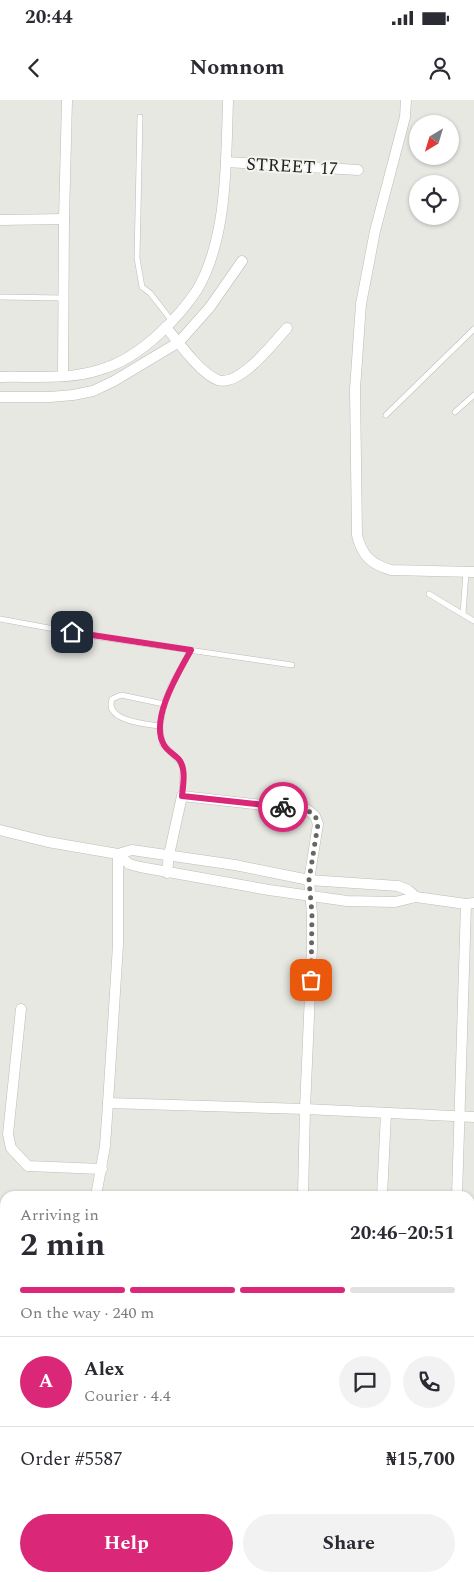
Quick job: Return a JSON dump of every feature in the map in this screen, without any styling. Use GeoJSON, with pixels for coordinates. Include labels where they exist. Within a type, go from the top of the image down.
{"type":"FeatureCollection","features":[{"type":"Feature","properties":{"kind":"street"},"geometry":{"type":"LineString","coordinates":[[63,376],[64,219],[68,100]]}},
{"type":"Feature","properties":{"kind":"street"},"geometry":{"type":"LineString","coordinates":[[0,377],[63,376],[98,371],[135,352],[152,340],[169,324],[196,290],[210,261],[216,242],[220,223],[226,162],[228,100]]}},
{"type":"Feature","properties":{"kind":"street"},"geometry":{"type":"LineString","coordinates":[[406,100],[405,117],[376,231],[361,304],[355,388],[357,535],[360,549],[368,558],[379,566],[391,570],[470,572]]}},
{"type":"Feature","properties":{"kind":"street","name":"STREET 17"},"geometry":{"type":"LineString","coordinates":[[226,162],[358,170]]}},
{"type":"Feature","properties":{"kind":"street"},"geometry":{"type":"LineString","coordinates":[[0,220],[64,219]]}},
{"type":"Feature","properties":{"kind":"street"},"geometry":{"type":"LineString","coordinates":[[0,397],[73,395],[93,391],[114,381],[179,342],[210,307],[242,261]]}},
{"type":"Feature","properties":{"kind":"street"},"geometry":{"type":"LineString","coordinates":[[169,324],[179,342],[202,369],[219,380],[227,381],[252,366],[288,328]]}},
{"type":"Feature","properties":{"kind":"street"},"geometry":{"type":"LineString","coordinates":[[167,873],[182,796],[298,809],[311,812],[317,819],[318,824],[309,880],[312,948],[303,1191]]}},
{"type":"Feature","properties":{"kind":"street"},"geometry":{"type":"LineString","coordinates":[[0,830],[48,842],[118,854],[132,850],[309,880],[398,886],[408,890],[416,897]]}},
{"type":"Feature","properties":{"kind":"street"},"geometry":{"type":"LineString","coordinates":[[118,854],[129,864],[167,873],[310,896],[384,903],[416,897],[470,904],[457,1191]]}},
{"type":"Feature","properties":{"kind":"street"},"geometry":{"type":"LineString","coordinates":[[97,1191],[102,1169],[108,1103],[118,945],[118,854]]}},
{"type":"Feature","properties":{"kind":"street"},"geometry":{"type":"LineString","coordinates":[[21,1010],[8,1134],[11,1148],[28,1166],[102,1169]]}},
{"type":"Feature","properties":{"kind":"street"},"geometry":{"type":"LineString","coordinates":[[108,1103],[386,1112],[474,1117]]}},
{"type":"Feature","properties":{"kind":"street"},"geometry":{"type":"LineString","coordinates":[[382,1191],[386,1112]]}},
{"type":"Feature","properties":{"kind":"lane"},"geometry":{"type":"LineString","coordinates":[[140,117],[137,258],[142,287],[150,293],[169,324]]}},
{"type":"Feature","properties":{"kind":"lane"},"geometry":{"type":"LineString","coordinates":[[0,297],[64,298]]}},
{"type":"Feature","properties":{"kind":"lane"},"geometry":{"type":"LineString","coordinates":[[386,414],[474,329]]}},
{"type":"Feature","properties":{"kind":"lane"},"geometry":{"type":"LineString","coordinates":[[455,412],[474,396]]}},
{"type":"Feature","properties":{"kind":"lane"},"geometry":{"type":"LineString","coordinates":[[464,614],[470,572]]}},
{"type":"Feature","properties":{"kind":"lane"},"geometry":{"type":"LineString","coordinates":[[429,594],[474,621]]}},
{"type":"Feature","properties":{"kind":"lane"},"geometry":{"type":"LineString","coordinates":[[0,618],[92,636],[292,665]]}},
{"type":"Feature","properties":{"kind":"lane"},"geometry":{"type":"LineString","coordinates":[[182,796],[183,768],[180,762],[162,743],[160,726],[164,704],[171,686],[191,650]]}},
{"type":"Feature","properties":{"kind":"lane"},"geometry":{"type":"LineString","coordinates":[[160,726],[124,719],[111,708],[111,703],[112,699],[122,695],[164,704]]}},
{"type":"Feature","properties":{"kind":"way so far"},"geometry":{"type":"LineString","coordinates":[[283,807],[308,810],[315,816],[318,824],[309,880],[312,914],[311,980]]}},
{"type":"Feature","properties":{"kind":"route"},"geometry":{"type":"LineString","coordinates":[[72,632],[191,650],[171,686],[164,704],[160,726],[162,743],[180,762],[183,768],[182,796],[283,807]]}}]}
